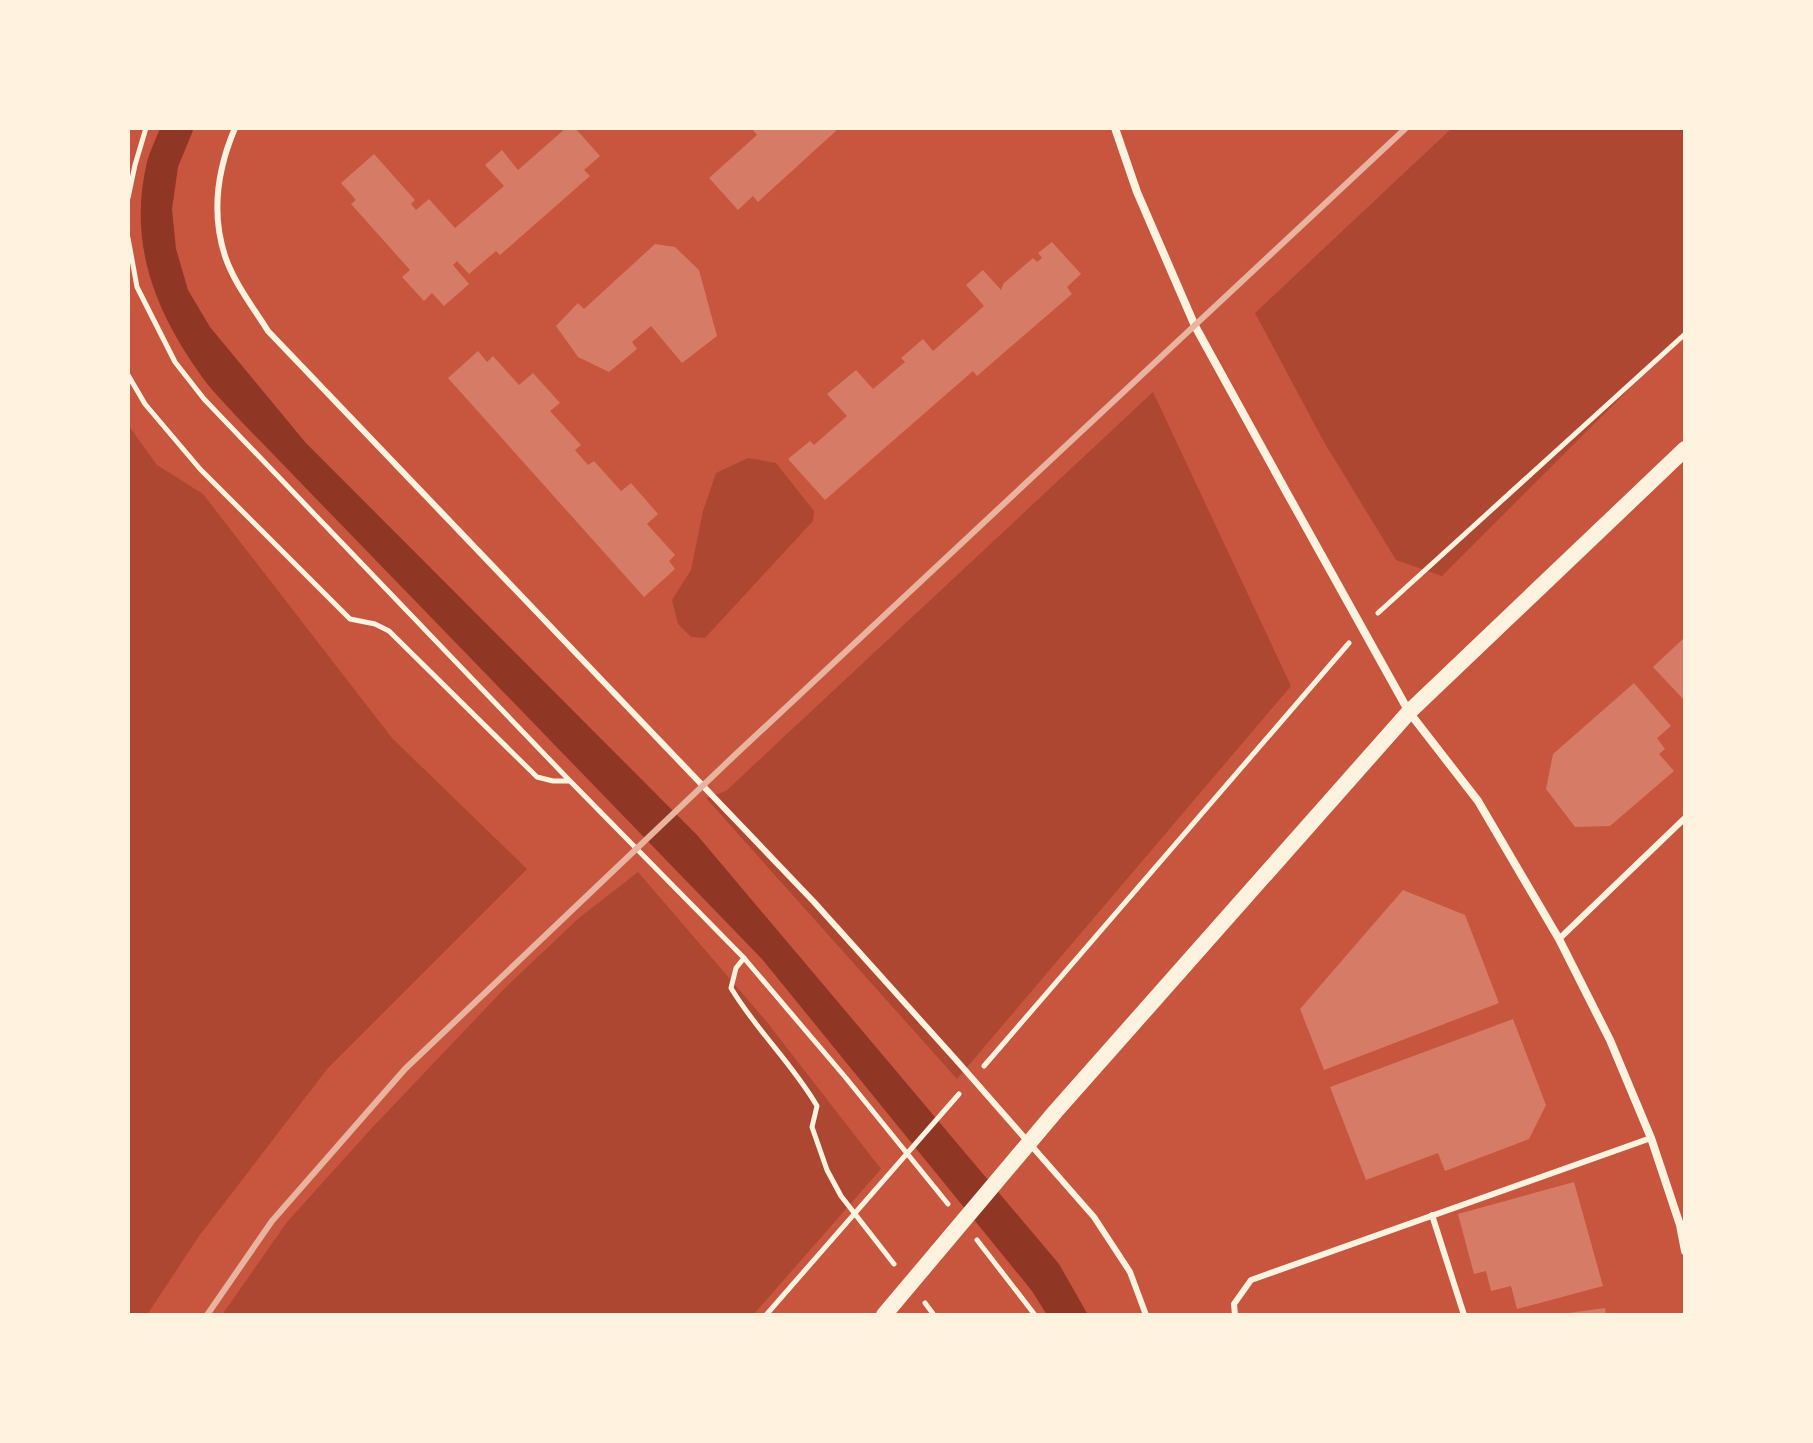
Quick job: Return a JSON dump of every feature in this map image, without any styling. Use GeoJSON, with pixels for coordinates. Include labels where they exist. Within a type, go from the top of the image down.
{"type":"FeatureCollection","features":[{"type":"Feature","properties":{"kind":"main road"},"geometry":{"type":"LineString","coordinates":[[884,1315],[1055,1112],[1409,712],[1685,449]]}},
{"type":"Feature","properties":{"kind":"street"},"geometry":{"type":"LineString","coordinates":[[1115,128],[1137,192],[1195,326],[1409,712],[1478,801],[1559,939],[1610,1040],[1651,1138],[1680,1225],[1685,1251]]}},
{"type":"Feature","properties":{"kind":"lane"},"geometry":{"type":"LineString","coordinates":[[235,128],[221,171],[217,196],[219,224],[224,254],[235,279],[268,331],[814,902],[968,1074],[1094,1217],[1130,1272],[1146,1315]]}},
{"type":"Feature","properties":{"kind":"lane"},"geometry":{"type":"LineString","coordinates":[[1559,939],[1685,818]]}},
{"type":"Feature","properties":{"kind":"lane"},"geometry":{"type":"LineString","coordinates":[[1235,1315],[1234,1304],[1251,1280],[1651,1138]]}},
{"type":"Feature","properties":{"kind":"lane"},"geometry":{"type":"LineString","coordinates":[[1432,1215],[1464,1315]]}},
{"type":"Feature","properties":{"kind":"path"},"geometry":{"type":"LineString","coordinates":[[128,198],[146,128]]}},
{"type":"Feature","properties":{"kind":"path"},"geometry":{"type":"LineString","coordinates":[[128,238],[137,287],[175,362],[204,399],[744,958],[956,1214]]}},
{"type":"Feature","properties":{"kind":"path"},"geometry":{"type":"LineString","coordinates":[[975,1076],[1362,628],[1685,334]]}},
{"type":"Feature","properties":{"kind":"path"},"geometry":{"type":"LineString","coordinates":[[128,375],[145,404],[200,469],[350,619],[375,624],[389,631],[537,777],[570,781]]}},
{"type":"Feature","properties":{"kind":"path"},"geometry":{"type":"LineString","coordinates":[[744,958],[736,968],[731,988],[743,1009],[804,1084],[817,1106],[812,1127],[827,1170],[841,1196],[897,1267]]}},
{"type":"Feature","properties":{"kind":"path"},"geometry":{"type":"LineString","coordinates":[[766,1315],[964,1088]]}},
{"type":"Feature","properties":{"kind":"path"},"geometry":{"type":"LineString","coordinates":[[975,1238],[1035,1315]]}},
{"type":"Feature","properties":{"kind":"path"},"geometry":{"type":"LineString","coordinates":[[924,1303],[934,1315]]}},
{"type":"Feature","properties":{"kind":"shaded area"},"geometry":{"type":"Polygon","coordinates":[[[160,128],[194,128],[178,167],[172,209],[176,249],[188,290],[210,327],[305,442],[697,835],[1059,1264],[1088,1315],[1047,1315],[1032,1291],[762,959],[204,380],[184,350],[158,299],[143,247],[142,191],[147,162],[160,128]]]}},
{"type":"Feature","properties":{"kind":"shaded area"},"geometry":{"type":"Polygon","coordinates":[[[1452,128],[1685,128],[1685,333],[1442,576],[1396,560],[1324,442],[1255,313],[1452,128]]]}},
{"type":"Feature","properties":{"kind":"shaded area"},"geometry":{"type":"Polygon","coordinates":[[[1153,392],[1291,686],[957,1079],[706,798],[726,791],[1153,392]]]}},
{"type":"Feature","properties":{"kind":"shaded area"},"geometry":{"type":"Polygon","coordinates":[[[128,425],[157,465],[203,494],[392,738],[527,869],[328,1068],[199,1236],[147,1315],[128,1315],[128,425]]]}},
{"type":"Feature","properties":{"kind":"shaded area"},"geometry":{"type":"Polygon","coordinates":[[[748,458],[776,463],[814,511],[813,521],[705,638],[691,637],[678,624],[672,600],[691,570],[703,511],[716,473],[748,458]]]}},
{"type":"Feature","properties":{"kind":"shaded area"},"geometry":{"type":"Polygon","coordinates":[[[638,872],[766,1021],[881,1169],[753,1315],[222,1315],[287,1222],[370,1130],[506,987],[579,918],[638,872]]]}},
{"type":"Feature","properties":{"kind":"building"},"geometry":{"type":"Polygon","coordinates":[[[566,128],[575,128],[600,156],[584,170],[590,176],[500,255],[496,251],[469,274],[457,261],[453,265],[469,284],[444,306],[432,293],[424,301],[402,277],[410,270],[351,204],[356,200],[341,183],[374,154],[415,200],[411,204],[416,210],[429,199],[455,228],[504,186],[485,165],[502,150],[518,170],[566,128]]]}},
{"type":"Feature","properties":{"kind":"building"},"geometry":{"type":"Polygon","coordinates":[[[751,128],[837,130],[758,202],[753,196],[738,210],[709,178],[757,135],[751,128]]]}},
{"type":"Feature","properties":{"kind":"building"},"geometry":{"type":"Polygon","coordinates":[[[1052,242],[1081,274],[1067,287],[1072,294],[977,376],[973,371],[825,500],[788,459],[810,441],[814,445],[847,416],[827,394],[856,370],[873,389],[905,362],[901,358],[923,339],[933,351],[984,306],[966,285],[983,270],[1001,290],[1004,283],[1033,258],[1037,262],[1042,258],[1038,253],[1052,242]]]}},
{"type":"Feature","properties":{"kind":"building"},"geometry":{"type":"Polygon","coordinates":[[[655,244],[675,247],[699,270],[717,336],[682,363],[651,326],[632,342],[637,349],[609,372],[578,357],[556,326],[578,303],[584,309],[655,244]]]}},
{"type":"Feature","properties":{"kind":"building"},"geometry":{"type":"Polygon","coordinates":[[[478,351],[487,362],[493,356],[519,385],[533,373],[560,403],[550,411],[581,445],[575,450],[588,465],[594,461],[621,491],[631,483],[658,514],[647,524],[675,555],[669,561],[675,569],[644,597],[448,378],[478,351]]]}},
{"type":"Feature","properties":{"kind":"building"},"geometry":{"type":"Polygon","coordinates":[[[1685,637],[1685,699],[1684,700],[1653,667],[1685,637]]]}},
{"type":"Feature","properties":{"kind":"building"},"geometry":{"type":"Polygon","coordinates":[[[1634,683],[1671,726],[1657,738],[1665,749],[1659,754],[1674,771],[1610,826],[1575,827],[1546,789],[1553,754],[1634,683]]]}},
{"type":"Feature","properties":{"kind":"building"},"geometry":{"type":"Polygon","coordinates":[[[1403,890],[1465,915],[1499,1003],[1324,1070],[1300,1009],[1403,890]]]}},
{"type":"Feature","properties":{"kind":"building"},"geometry":{"type":"Polygon","coordinates":[[[1513,1019],[1546,1105],[1529,1139],[1445,1171],[1438,1153],[1366,1180],[1330,1087],[1513,1019]]]}},
{"type":"Feature","properties":{"kind":"building"},"geometry":{"type":"Polygon","coordinates":[[[1574,1182],[1603,1286],[1517,1309],[1511,1286],[1491,1291],[1486,1271],[1474,1274],[1458,1214],[1574,1182]]]}},
{"type":"Feature","properties":{"kind":"building"},"geometry":{"type":"Polygon","coordinates":[[[1605,1308],[1606,1315],[1568,1315],[1568,1313],[1605,1308]]]}},
{"type":"Feature","properties":{"kind":"railway"},"geometry":{"type":"LineString","coordinates":[[207,1315],[272,1221],[405,1069],[735,755],[1406,128]]}}]}
